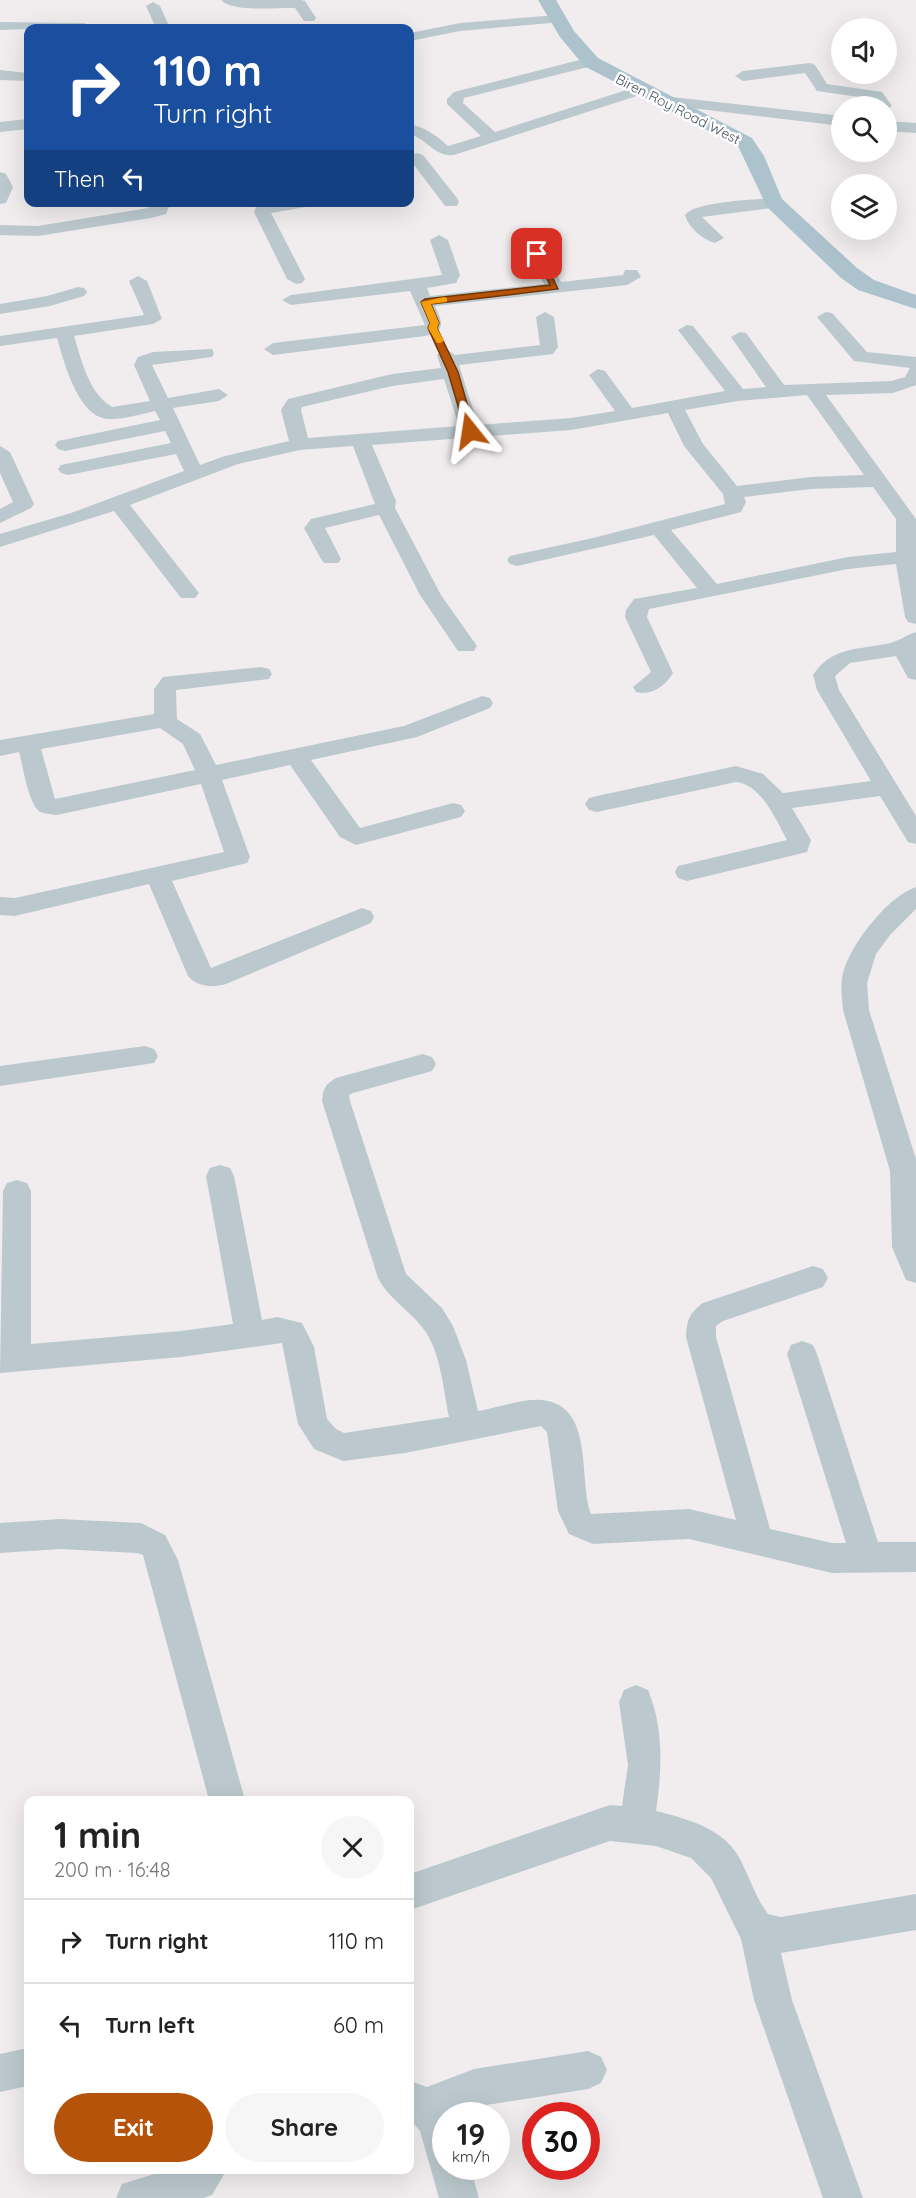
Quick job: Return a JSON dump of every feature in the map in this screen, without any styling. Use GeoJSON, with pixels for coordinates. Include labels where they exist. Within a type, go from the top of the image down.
{"type":"FeatureCollection","features":[{"type":"Feature","properties":{"kind":"main road","name":"Biren Roy Road West"},"geometry":{"type":"LineString","coordinates":[[547,0],[557,19],[591,62],[745,142],[755,153],[765,190],[774,203],[849,273],[866,285],[916,302]]}},
{"type":"Feature","properties":{"kind":"street"},"geometry":{"type":"LineString","coordinates":[[228,0],[236,4],[266,2],[300,4],[309,18]]}},
{"type":"Feature","properties":{"kind":"street"},"geometry":{"type":"LineString","coordinates":[[153,6],[161,24]]}},
{"type":"Feature","properties":{"kind":"street"},"geometry":{"type":"LineString","coordinates":[[414,36],[460,27],[557,19]]}},
{"type":"Feature","properties":{"kind":"street"},"geometry":{"type":"LineString","coordinates":[[0,26],[24,26]]}},
{"type":"Feature","properties":{"kind":"street"},"geometry":{"type":"LineString","coordinates":[[493,139],[455,104],[455,99],[459,95],[591,62]]}},
{"type":"Feature","properties":{"kind":"street"},"geometry":{"type":"LineString","coordinates":[[743,76],[810,68],[822,88],[878,96]]}},
{"type":"Feature","properties":{"kind":"street"},"geometry":{"type":"LineString","coordinates":[[0,75],[24,76]]}},
{"type":"Feature","properties":{"kind":"street"},"geometry":{"type":"LineString","coordinates":[[414,159],[493,139],[641,90]]}},
{"type":"Feature","properties":{"kind":"street"},"geometry":{"type":"LineString","coordinates":[[663,101],[831,120]]}},
{"type":"Feature","properties":{"kind":"street"},"geometry":{"type":"LineString","coordinates":[[0,127],[24,124]]}},
{"type":"Feature","properties":{"kind":"street"},"geometry":{"type":"LineString","coordinates":[[897,125],[916,128]]}},
{"type":"Feature","properties":{"kind":"street"},"geometry":{"type":"LineString","coordinates":[[414,130],[423,133],[445,151]]}},
{"type":"Feature","properties":{"kind":"street"},"geometry":{"type":"LineString","coordinates":[[414,160],[452,202]]}},
{"type":"Feature","properties":{"kind":"street"},"geometry":{"type":"LineString","coordinates":[[0,177],[5,187],[0,199]]}},
{"type":"Feature","properties":{"kind":"street"},"geometry":{"type":"LineString","coordinates":[[715,238],[695,221],[693,215],[703,211],[774,203]]}},
{"type":"Feature","properties":{"kind":"street"},"geometry":{"type":"LineString","coordinates":[[0,230],[38,231],[151,213],[160,210],[161,207]]}},
{"type":"Feature","properties":{"kind":"street"},"geometry":{"type":"LineString","coordinates":[[270,207],[263,209],[262,212],[296,279]]}},
{"type":"Feature","properties":{"kind":"street"},"geometry":{"type":"LineString","coordinates":[[527,237],[555,287]]}},
{"type":"Feature","properties":{"kind":"street"},"geometry":{"type":"LineString","coordinates":[[439,240],[451,275],[450,279],[421,284],[422,295],[434,323],[433,328],[451,367],[470,431]]}},
{"type":"Feature","properties":{"kind":"street"},"geometry":{"type":"LineString","coordinates":[[291,300],[409,285],[422,295],[555,287],[627,280],[632,277],[632,274]]}},
{"type":"Feature","properties":{"kind":"street"},"geometry":{"type":"LineString","coordinates":[[0,341],[153,319],[154,316],[138,281]]}},
{"type":"Feature","properties":{"kind":"street"},"geometry":{"type":"LineString","coordinates":[[0,309],[50,301],[78,292]]}},
{"type":"Feature","properties":{"kind":"street"},"geometry":{"type":"LineString","coordinates":[[300,444],[291,410],[296,403],[451,367],[546,350],[549,347],[545,317]]}},
{"type":"Feature","properties":{"kind":"street"},"geometry":{"type":"LineString","coordinates":[[826,318],[861,357],[916,363]]}},
{"type":"Feature","properties":{"kind":"street"},"geometry":{"type":"LineString","coordinates":[[273,349],[433,328]]}},
{"type":"Feature","properties":{"kind":"street"},"geometry":{"type":"LineString","coordinates":[[687,330],[738,395]]}},
{"type":"Feature","properties":{"kind":"street"},"geometry":{"type":"LineString","coordinates":[[64,332],[79,378],[100,409],[110,413],[120,413],[219,395]]}},
{"type":"Feature","properties":{"kind":"street"},"geometry":{"type":"LineString","coordinates":[[741,337],[778,391]]}},
{"type":"Feature","properties":{"kind":"street"},"geometry":{"type":"LineString","coordinates":[[194,472],[143,365],[145,360],[205,353]]}},
{"type":"Feature","properties":{"kind":"street"},"geometry":{"type":"LineString","coordinates":[[0,541],[118,502],[194,472],[300,444],[571,424],[738,395],[778,391],[893,387],[913,380],[916,372]]}},
{"type":"Feature","properties":{"kind":"street"},"geometry":{"type":"LineString","coordinates":[[598,375],[628,415]]}},
{"type":"Feature","properties":{"kind":"street"},"geometry":{"type":"LineString","coordinates":[[812,389],[901,509],[912,531],[906,557],[916,617]]}},
{"type":"Feature","properties":{"kind":"street"},"geometry":{"type":"LineString","coordinates":[[517,560],[594,544],[734,508],[736,502],[732,493],[694,446],[674,406]]}},
{"type":"Feature","properties":{"kind":"street"},"geometry":{"type":"LineString","coordinates":[[65,445],[170,424]]}},
{"type":"Feature","properties":{"kind":"street"},"geometry":{"type":"LineString","coordinates":[[360,440],[386,501],[385,508],[431,595],[466,646]]}},
{"type":"Feature","properties":{"kind":"street"},"geometry":{"type":"LineString","coordinates":[[68,469],[181,447]]}},
{"type":"Feature","properties":{"kind":"street"},"geometry":{"type":"LineString","coordinates":[[0,452],[24,504],[0,517]]}},
{"type":"Feature","properties":{"kind":"street"},"geometry":{"type":"LineString","coordinates":[[732,493],[811,483],[880,481]]}},
{"type":"Feature","properties":{"kind":"street"},"geometry":{"type":"LineString","coordinates":[[118,502],[188,593]]}},
{"type":"Feature","properties":{"kind":"street"},"geometry":{"type":"LineString","coordinates":[[331,560],[314,528],[318,523],[385,508]]}},
{"type":"Feature","properties":{"kind":"street"},"geometry":{"type":"LineString","coordinates":[[657,526],[712,592]]}},
{"type":"Feature","properties":{"kind":"street"},"geometry":{"type":"LineString","coordinates":[[644,687],[662,673],[636,617],[637,610],[642,604],[712,592],[848,562],[906,557]]}},
{"type":"Feature","properties":{"kind":"street"},"geometry":{"type":"LineString","coordinates":[[915,670],[910,643],[846,657],[830,664],[824,675],[828,690],[916,836]]}},
{"type":"Feature","properties":{"kind":"street"},"geometry":{"type":"LineString","coordinates":[[0,906],[15,907],[150,874],[158,876],[238,857],[195,742],[178,732],[166,721],[165,689],[171,682],[261,674]]}},
{"type":"Feature","properties":{"kind":"street"},"geometry":{"type":"LineString","coordinates":[[28,744],[44,801],[48,806],[57,807],[107,794],[209,775],[409,732],[482,703]]}},
{"type":"Feature","properties":{"kind":"street"},"geometry":{"type":"LineString","coordinates":[[0,748],[166,721]]}},
{"type":"Feature","properties":{"kind":"street"},"geometry":{"type":"LineString","coordinates":[[296,756],[348,831],[356,837],[453,811]]}},
{"type":"Feature","properties":{"kind":"street"},"geometry":{"type":"LineString","coordinates":[[597,804],[736,774],[755,777],[765,785],[799,840],[798,846],[687,872]]}},
{"type":"Feature","properties":{"kind":"street"},"geometry":{"type":"LineString","coordinates":[[777,802],[887,787]]}},
{"type":"Feature","properties":{"kind":"street"},"geometry":{"type":"LineString","coordinates":[[158,876],[197,969],[201,975],[208,978],[218,977],[362,917]]}},
{"type":"Feature","properties":{"kind":"street"},"geometry":{"type":"LineString","coordinates":[[916,896],[883,926],[857,967],[854,989],[856,1010],[910,1171],[906,1247],[916,1271]]}},
{"type":"Feature","properties":{"kind":"street"},"geometry":{"type":"LineString","coordinates":[[0,1076],[145,1056]]}},
{"type":"Feature","properties":{"kind":"street"},"geometry":{"type":"LineString","coordinates":[[423,1064],[345,1085],[336,1090],[336,1101],[393,1278],[401,1292],[425,1309],[437,1324],[445,1341],[466,1426]]}},
{"type":"Feature","properties":{"kind":"street"},"geometry":{"type":"LineString","coordinates":[[220,1176],[250,1334]]}},
{"type":"Feature","properties":{"kind":"street"},"geometry":{"type":"LineString","coordinates":[[17,1191],[8,1359],[181,1344],[277,1330],[292,1332],[299,1347],[313,1424],[325,1439],[343,1447],[405,1439],[541,1413],[552,1416],[562,1427],[574,1512],[580,1524],[592,1529],[689,1524],[757,1538],[778,1547],[832,1558],[916,1557]]}},
{"type":"Feature","properties":{"kind":"street"},"geometry":{"type":"LineString","coordinates":[[757,1538],[701,1337],[702,1320],[713,1312],[813,1278]]}},
{"type":"Feature","properties":{"kind":"street"},"geometry":{"type":"LineString","coordinates":[[802,1354],[867,1559]]}},
{"type":"Feature","properties":{"kind":"street"},"geometry":{"type":"LineString","coordinates":[[0,1538],[94,1535],[141,1538],[154,1545],[162,1560],[226,1796]]}},
{"type":"Feature","properties":{"kind":"street"},"geometry":{"type":"LineString","coordinates":[[636,1702],[645,1765],[637,1825]]}},
{"type":"Feature","properties":{"kind":"street"},"geometry":{"type":"LineString","coordinates":[[414,1891],[610,1823],[637,1825],[703,1843],[716,1854],[725,1867],[745,1916],[758,1931],[773,2000],[843,2198]]}},
{"type":"Feature","properties":{"kind":"street"},"geometry":{"type":"LineString","coordinates":[[758,1931],[781,1935],[916,1912]]}},
{"type":"Feature","properties":{"kind":"street"},"geometry":{"type":"LineString","coordinates":[[0,2073],[24,2068]]}},
{"type":"Feature","properties":{"kind":"street"},"geometry":{"type":"LineString","coordinates":[[418,2103],[474,2088],[588,2070]]}},
{"type":"Feature","properties":{"kind":"street"},"geometry":{"type":"LineString","coordinates":[[418,2103],[432,2116]]}},
{"type":"Feature","properties":{"kind":"street"},"geometry":{"type":"LineString","coordinates":[[136,2198],[198,2181],[203,2174]]}},
{"type":"Feature","properties":{"kind":"street"},"geometry":{"type":"LineString","coordinates":[[454,2180],[459,2198]]}},
{"type":"Feature","properties":{"kind":"slow traffic"},"geometry":{"type":"LineString","coordinates":[[440,341],[433,328],[434,323],[425,302],[444,300]]}},
{"type":"Feature","properties":{"kind":"route"},"geometry":{"type":"LineString","coordinates":[[470,431],[453,372],[433,328],[434,323],[425,302],[555,287],[537,254]]}}]}
